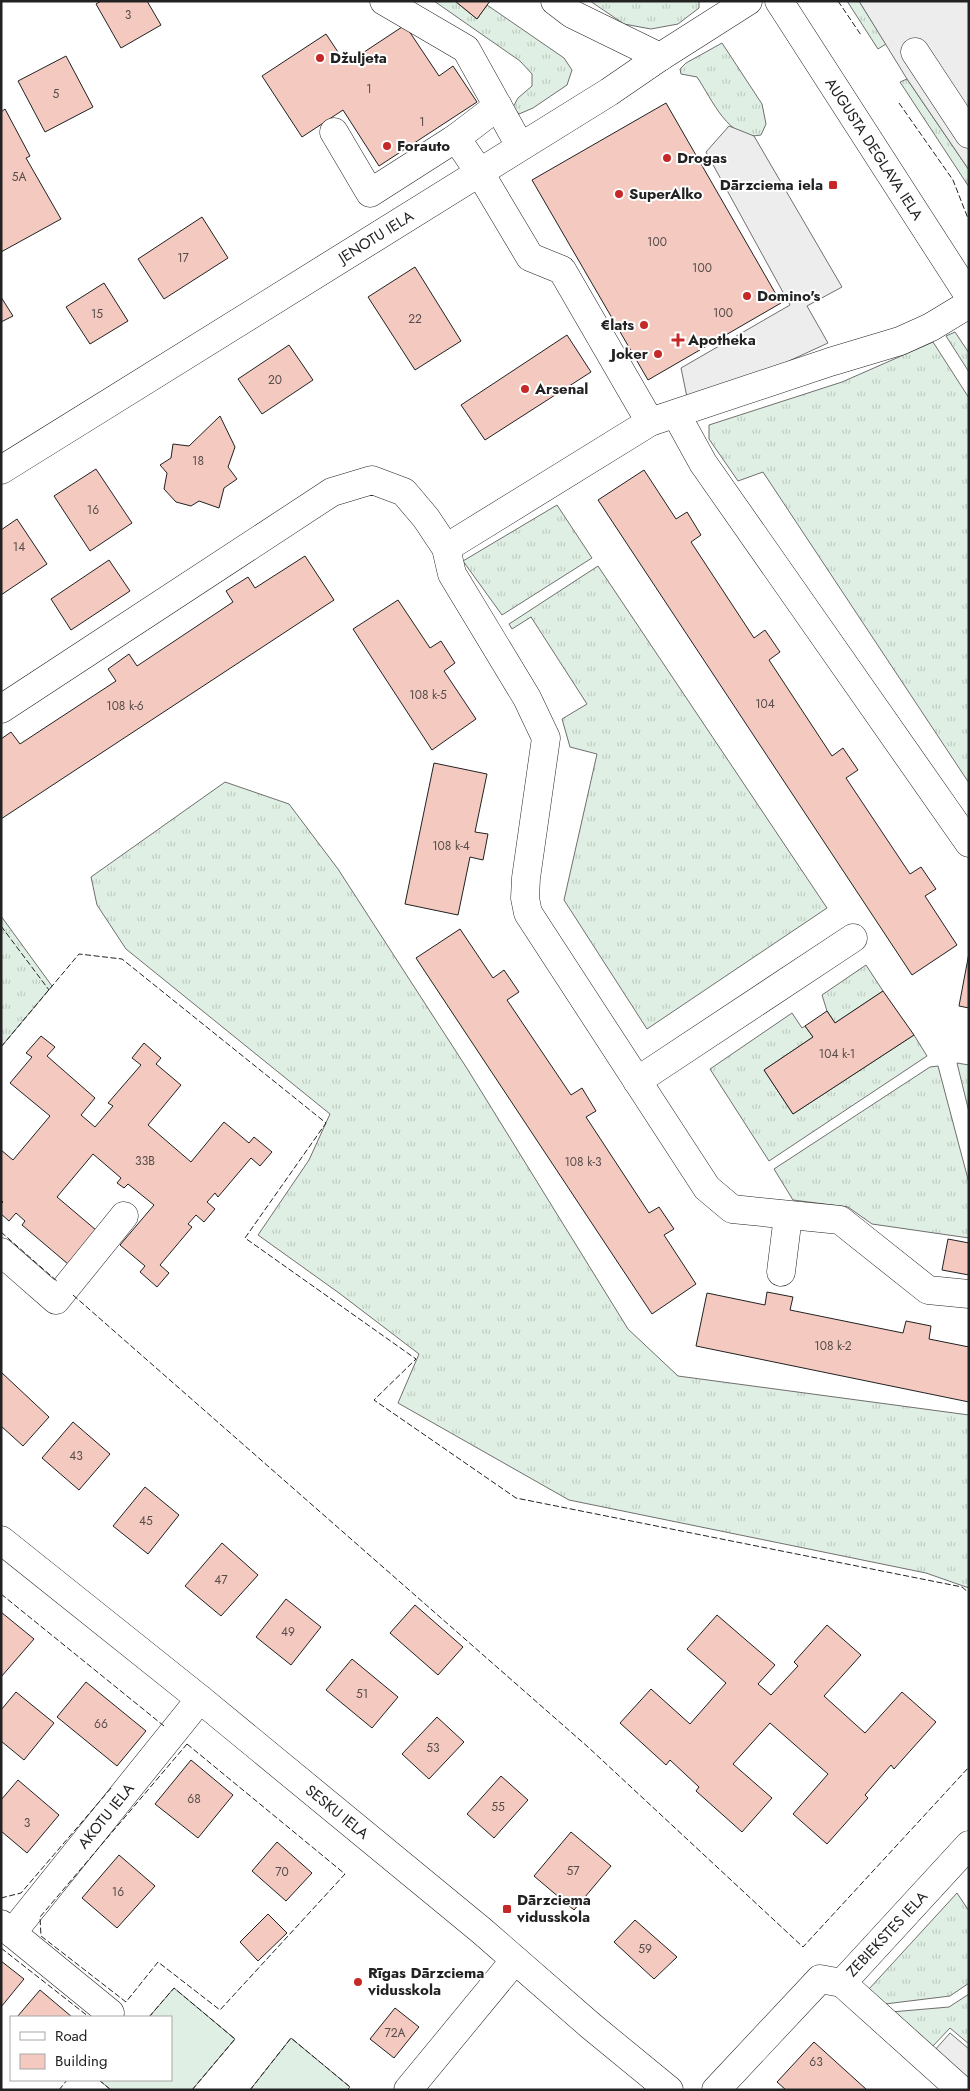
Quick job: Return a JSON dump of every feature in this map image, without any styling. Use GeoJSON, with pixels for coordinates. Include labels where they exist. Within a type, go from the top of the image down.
{"type":"FeatureCollection","features":[{"type":"Feature","properties":{"kind":"street"},"geometry":{"type":"LineString","coordinates":[[384,1],[466,49],[520,146]]}},
{"type":"Feature","properties":{"kind":"street","name":"JENOTU IELA"},"geometry":{"type":"LineString","coordinates":[[1,470],[480,173],[520,146],[609,92],[748,1]]}},
{"type":"Feature","properties":{"kind":"street","name":"AUGUSTA DEGLAVA IELA"},"geometry":{"type":"LineString","coordinates":[[779,1],[969,296]]}},
{"type":"Feature","properties":{"kind":"street"},"geometry":{"type":"LineString","coordinates":[[563,5],[660,57]]}},
{"type":"Feature","properties":{"kind":"street"},"geometry":{"type":"LineString","coordinates":[[915,52],[969,134]]}},
{"type":"Feature","properties":{"kind":"street"},"geometry":{"type":"LineString","coordinates":[[334,132],[370,193],[456,138],[498,106]]}},
{"type":"Feature","properties":{"kind":"street"},"geometry":{"type":"LineString","coordinates":[[456,138],[480,173],[530,257],[562,270],[650,422]]}},
{"type":"Feature","properties":{"kind":"street"},"geometry":{"type":"LineString","coordinates":[[446,548],[650,422],[830,362],[900,341],[931,327],[969,304]]}},
{"type":"Feature","properties":{"kind":"street"},"geometry":{"type":"LineString","coordinates":[[676,414],[703,463],[969,843]]}},
{"type":"Feature","properties":{"kind":"street"},"geometry":{"type":"LineString","coordinates":[[1,709],[332,492],[372,480],[404,492],[426,518],[446,548],[452,574],[527,698],[546,738],[526,878],[525,898],[528,913],[707,1188],[732,1209],[840,1220],[928,1290],[969,1294]]}},
{"type":"Feature","properties":{"kind":"street"},"geometry":{"type":"LineString","coordinates":[[637,1081],[853,938]]}},
{"type":"Feature","properties":{"kind":"street"},"geometry":{"type":"LineString","coordinates":[[1,1252],[56,1300],[124,1216]]}},
{"type":"Feature","properties":{"kind":"street"},"geometry":{"type":"LineString","coordinates":[[781,1272],[788,1216]]}},
{"type":"Feature","properties":{"kind":"street","name":"SESKU IELA"},"geometry":{"type":"LineString","coordinates":[[2,1543],[200,1699],[669,2090]]}},
{"type":"Feature","properties":{"kind":"street","name":"AKOTU IELA"},"geometry":{"type":"LineString","coordinates":[[110,2012],[7,1929],[200,1699]]}},
{"type":"Feature","properties":{"kind":"street","name":"ZEBIEKSTES IELA"},"geometry":{"type":"LineString","coordinates":[[716,2090],[820,1979],[842,1983],[969,1845]]}},
{"type":"Feature","properties":{"kind":"street"},"geometry":{"type":"LineString","coordinates":[[408,2090],[515,1960]]}},
{"type":"Feature","properties":{"kind":"street"},"geometry":{"type":"LineString","coordinates":[[842,1983],[961,2090]]}},
{"type":"Feature","properties":{"kind":"green space"},"geometry":{"type":"Polygon","coordinates":[[[434,1],[455,1],[477,19],[487,5],[564,58],[572,70],[567,85],[533,108],[519,114],[513,107],[518,98],[532,86],[532,74],[520,61],[434,1]]]}},
{"type":"Feature","properties":{"kind":"green space"},"geometry":{"type":"Polygon","coordinates":[[[590,1],[699,1],[699,8],[678,24],[651,29],[624,24],[590,1]]]}},
{"type":"Feature","properties":{"kind":"green space"},"geometry":{"type":"Polygon","coordinates":[[[847,1],[859,1],[886,44],[878,49],[847,1]]]}},
{"type":"Feature","properties":{"kind":"green space"},"geometry":{"type":"Polygon","coordinates":[[[722,43],[762,104],[766,124],[761,135],[750,135],[740,132],[731,126],[715,107],[697,77],[681,74],[680,69],[686,63],[722,43]]]}},
{"type":"Feature","properties":{"kind":"green space"},"geometry":{"type":"Polygon","coordinates":[[[907,79],[969,170],[969,187],[900,82],[907,79]]]}},
{"type":"Feature","properties":{"kind":"green space"},"geometry":{"type":"Polygon","coordinates":[[[955,332],[969,353],[969,372],[946,336],[955,332]]]}},
{"type":"Feature","properties":{"kind":"green space"},"geometry":{"type":"Polygon","coordinates":[[[933,342],[969,398],[969,783],[763,472],[738,481],[709,439],[709,425],[842,382],[933,342]]]}},
{"type":"Feature","properties":{"kind":"green space"},"geometry":{"type":"Polygon","coordinates":[[[557,505],[592,558],[502,615],[463,561],[557,505]]]}},
{"type":"Feature","properties":{"kind":"green space"},"geometry":{"type":"Polygon","coordinates":[[[598,566],[827,908],[647,1029],[564,900],[597,754],[570,747],[562,719],[587,704],[531,617],[512,629],[509,624],[598,566]]]}},
{"type":"Feature","properties":{"kind":"green space"},"geometry":{"type":"Polygon","coordinates":[[[225,782],[289,804],[338,869],[468,1070],[628,1329],[678,1376],[969,1415],[969,1588],[926,1573],[569,1500],[398,1403],[419,1354],[339,1293],[258,1235],[309,1160],[330,1114],[126,949],[97,905],[91,877],[225,782]]]}},
{"type":"Feature","properties":{"kind":"green space"},"geometry":{"type":"Polygon","coordinates":[[[1,916],[52,986],[1,1047],[1,916]]]}},
{"type":"Feature","properties":{"kind":"green space"},"geometry":{"type":"Polygon","coordinates":[[[866,965],[883,991],[835,1023],[827,1011],[822,995],[866,965]]]}},
{"type":"Feature","properties":{"kind":"green space"},"geometry":{"type":"Polygon","coordinates":[[[792,1013],[802,1028],[805,1026],[813,1037],[764,1070],[793,1114],[914,1035],[927,1056],[769,1161],[710,1069],[792,1013]]]}},
{"type":"Feature","properties":{"kind":"green space"},"geometry":{"type":"Polygon","coordinates":[[[957,1063],[969,1065],[969,1112],[957,1063]]]}},
{"type":"Feature","properties":{"kind":"green space"},"geometry":{"type":"Polygon","coordinates":[[[938,1066],[969,1183],[969,1238],[872,1224],[848,1207],[793,1200],[774,1169],[930,1067],[938,1066]]]}},
{"type":"Feature","properties":{"kind":"green space"},"geometry":{"type":"Polygon","coordinates":[[[957,1893],[969,1911],[969,1983],[950,1996],[885,2004],[869,1989],[957,1893]]]}},
{"type":"Feature","properties":{"kind":"green space"},"geometry":{"type":"Polygon","coordinates":[[[174,1988],[235,2039],[192,2090],[111,2090],[100,2081],[172,2081],[172,2016],[150,2016],[174,1988]]]}},
{"type":"Feature","properties":{"kind":"green space"},"geometry":{"type":"Polygon","coordinates":[[[969,1994],[969,2044],[950,2028],[932,2047],[891,2012],[949,2007],[969,1994]]]}},
{"type":"Feature","properties":{"kind":"green space"},"geometry":{"type":"Polygon","coordinates":[[[291,2038],[350,2087],[347,2090],[250,2090],[291,2038]]]}},
{"type":"Feature","properties":{"kind":"shaded area"},"geometry":{"type":"Polygon","coordinates":[[[859,1],[969,1],[969,170],[907,79],[859,1]]]}},
{"type":"Feature","properties":{"kind":"shaded area"},"geometry":{"type":"Polygon","coordinates":[[[729,126],[754,136],[842,287],[807,306],[828,343],[689,407],[681,368],[790,305],[706,152],[729,126]]]}},
{"type":"Feature","properties":{"kind":"shaded area"},"geometry":{"type":"Polygon","coordinates":[[[950,2033],[969,2049],[969,2081],[934,2051],[950,2033]]]}},
{"type":"Feature","properties":{"kind":"building"},"geometry":{"type":"Polygon","coordinates":[[[101,1],[147,1],[161,25],[121,48],[96,4],[101,1]]]}},
{"type":"Feature","properties":{"kind":"building"},"geometry":{"type":"Polygon","coordinates":[[[455,1],[490,1],[477,19],[455,1]]]}},
{"type":"Feature","properties":{"kind":"building"},"geometry":{"type":"Polygon","coordinates":[[[405,25],[439,76],[453,66],[477,102],[379,166],[343,110],[302,137],[262,76],[326,34],[346,64],[405,25]]]}},
{"type":"Feature","properties":{"kind":"building"},"geometry":{"type":"Polygon","coordinates":[[[66,56],[93,107],[45,132],[18,81],[66,56]]]}},
{"type":"Feature","properties":{"kind":"building"},"geometry":{"type":"Polygon","coordinates":[[[666,103],[781,303],[648,380],[532,180],[666,103]]]}},
{"type":"Feature","properties":{"kind":"building"},"geometry":{"type":"Polygon","coordinates":[[[5,109],[30,156],[26,158],[61,219],[1,252],[1,112],[5,109]]]}},
{"type":"Feature","properties":{"kind":"building"},"geometry":{"type":"Polygon","coordinates":[[[202,217],[228,258],[164,299],[138,259],[202,217]]]}},
{"type":"Feature","properties":{"kind":"building"},"geometry":{"type":"Polygon","coordinates":[[[415,267],[461,341],[415,370],[368,297],[415,267]]]}},
{"type":"Feature","properties":{"kind":"building"},"geometry":{"type":"Polygon","coordinates":[[[104,283],[128,321],[90,344],[66,307],[104,283]]]}},
{"type":"Feature","properties":{"kind":"building"},"geometry":{"type":"Polygon","coordinates":[[[1,297],[13,316],[1,322],[1,297]]]}},
{"type":"Feature","properties":{"kind":"building","name":"Arsenal"},"geometry":{"type":"Polygon","coordinates":[[[567,335],[591,372],[485,440],[461,405],[567,335]]]}},
{"type":"Feature","properties":{"kind":"building"},"geometry":{"type":"Polygon","coordinates":[[[289,345],[313,380],[262,414],[238,379],[289,345]]]}},
{"type":"Feature","properties":{"kind":"building"},"geometry":{"type":"Polygon","coordinates":[[[220,416],[235,447],[228,467],[237,479],[224,488],[219,508],[199,501],[191,506],[176,502],[164,489],[167,473],[160,465],[171,458],[173,444],[189,446],[220,416]]]}},
{"type":"Feature","properties":{"kind":"building"},"geometry":{"type":"Polygon","coordinates":[[[96,469],[132,523],[90,551],[54,496],[96,469]]]}},
{"type":"Feature","properties":{"kind":"building"},"geometry":{"type":"Polygon","coordinates":[[[644,470],[676,519],[687,512],[701,535],[691,542],[754,638],[765,630],[780,652],[769,660],[832,756],[843,748],[858,770],[846,778],[910,874],[921,867],[936,889],[925,896],[957,945],[912,975],[598,500],[644,470]]]}},
{"type":"Feature","properties":{"kind":"building"},"geometry":{"type":"Polygon","coordinates":[[[17,519],[47,564],[1,595],[1,530],[17,519]]]}},
{"type":"Feature","properties":{"kind":"building"},"geometry":{"type":"Polygon","coordinates":[[[305,556],[334,600],[1,819],[1,739],[11,732],[20,744],[116,681],[108,669],[129,654],[137,666],[233,602],[226,591],[248,577],[255,588],[305,556]]]}},
{"type":"Feature","properties":{"kind":"building"},"geometry":{"type":"Polygon","coordinates":[[[109,560],[130,591],[71,630],[51,599],[109,560]]]}},
{"type":"Feature","properties":{"kind":"building"},"geometry":{"type":"Polygon","coordinates":[[[398,600],[430,648],[441,641],[455,663],[444,671],[476,719],[432,750],[353,629],[398,600]]]}},
{"type":"Feature","properties":{"kind":"building"},"geometry":{"type":"Polygon","coordinates":[[[434,763],[487,774],[475,832],[488,834],[483,860],[470,857],[458,915],[405,904],[434,763]]]}},
{"type":"Feature","properties":{"kind":"building"},"geometry":{"type":"Polygon","coordinates":[[[460,929],[493,978],[504,970],[519,992],[507,1000],[571,1095],[582,1088],[596,1111],[586,1117],[649,1213],[659,1207],[674,1229],[664,1235],[696,1284],[652,1314],[416,958],[460,929]]]}},
{"type":"Feature","properties":{"kind":"building"},"geometry":{"type":"Polygon","coordinates":[[[969,953],[969,1008],[959,1006],[969,953]]]}},
{"type":"Feature","properties":{"kind":"building"},"geometry":{"type":"Polygon","coordinates":[[[883,991],[914,1035],[793,1114],[764,1070],[813,1037],[805,1026],[827,1011],[835,1023],[883,991]]]}},
{"type":"Feature","properties":{"kind":"building"},"geometry":{"type":"Polygon","coordinates":[[[41,1036],[55,1047],[47,1056],[95,1098],[81,1115],[95,1127],[113,1106],[108,1103],[141,1065],[132,1058],[144,1043],[161,1058],[156,1064],[181,1085],[148,1125],[191,1162],[224,1122],[249,1143],[254,1137],[272,1152],[260,1166],[251,1158],[218,1197],[215,1193],[207,1202],[215,1209],[204,1222],[196,1215],[188,1224],[192,1227],[160,1265],[169,1273],[157,1287],[140,1272],[145,1266],[120,1245],[154,1205],[128,1184],[124,1188],[117,1183],[121,1178],[93,1154],[57,1197],[96,1230],[68,1264],[22,1225],[25,1221],[16,1213],[9,1221],[1,1214],[1,1204],[3,1202],[1,1200],[1,1150],[13,1160],[50,1116],[10,1083],[32,1057],[26,1053],[41,1036]]]}},
{"type":"Feature","properties":{"kind":"building"},"geometry":{"type":"Polygon","coordinates":[[[948,1239],[969,1243],[969,1275],[942,1270],[948,1239]]]}},
{"type":"Feature","properties":{"kind":"building"},"geometry":{"type":"Polygon","coordinates":[[[767,1292],[793,1297],[790,1310],[903,1333],[906,1321],[931,1326],[929,1339],[969,1347],[969,1402],[696,1346],[707,1293],[765,1305],[767,1292]]]}},
{"type":"Feature","properties":{"kind":"building"},"geometry":{"type":"Polygon","coordinates":[[[1,1372],[49,1417],[23,1446],[1,1426],[1,1372]]]}},
{"type":"Feature","properties":{"kind":"building"},"geometry":{"type":"Polygon","coordinates":[[[73,1422],[110,1454],[79,1490],[42,1458],[73,1422]]]}},
{"type":"Feature","properties":{"kind":"building"},"geometry":{"type":"Polygon","coordinates":[[[145,1487],[179,1515],[148,1554],[113,1526],[145,1487]]]}},
{"type":"Feature","properties":{"kind":"building"},"geometry":{"type":"Polygon","coordinates":[[[222,1543],[258,1575],[221,1616],[185,1586],[222,1543]]]}},
{"type":"Feature","properties":{"kind":"building"},"geometry":{"type":"Polygon","coordinates":[[[286,1599],[321,1627],[291,1665],[256,1637],[286,1599]]]}},
{"type":"Feature","properties":{"kind":"building"},"geometry":{"type":"Polygon","coordinates":[[[415,1605],[463,1647],[438,1675],[390,1633],[415,1605]]]}},
{"type":"Feature","properties":{"kind":"building"},"geometry":{"type":"Polygon","coordinates":[[[1,1612],[34,1639],[1,1677],[1,1612]]]}},
{"type":"Feature","properties":{"kind":"building"},"geometry":{"type":"Polygon","coordinates":[[[717,1615],[775,1665],[758,1684],[771,1695],[798,1666],[794,1662],[827,1625],[861,1655],[824,1696],[865,1733],[902,1692],[936,1722],[894,1769],[891,1765],[865,1795],[868,1798],[827,1844],[793,1814],[828,1774],[770,1723],[733,1764],[772,1798],[742,1832],[696,1791],[699,1787],[670,1760],[666,1765],[620,1723],[651,1689],[690,1724],[726,1683],[687,1649],[717,1615]]]}},
{"type":"Feature","properties":{"kind":"building"},"geometry":{"type":"Polygon","coordinates":[[[352,1659],[398,1697],[372,1728],[326,1690],[352,1659]]]}},
{"type":"Feature","properties":{"kind":"building"},"geometry":{"type":"Polygon","coordinates":[[[86,1682],[146,1731],[117,1766],[57,1717],[86,1682]]]}},
{"type":"Feature","properties":{"kind":"building"},"geometry":{"type":"Polygon","coordinates":[[[16,1692],[54,1723],[24,1760],[1,1741],[1,1710],[16,1692]]]}},
{"type":"Feature","properties":{"kind":"building"},"geometry":{"type":"Polygon","coordinates":[[[437,1717],[464,1742],[429,1779],[402,1754],[437,1717]]]}},
{"type":"Feature","properties":{"kind":"building"},"geometry":{"type":"Polygon","coordinates":[[[191,1760],[233,1795],[198,1838],[155,1804],[191,1760]]]}},
{"type":"Feature","properties":{"kind":"building"},"geometry":{"type":"Polygon","coordinates":[[[501,1776],[528,1800],[494,1838],[467,1814],[501,1776]]]}},
{"type":"Feature","properties":{"kind":"building"},"geometry":{"type":"Polygon","coordinates":[[[18,1780],[59,1815],[27,1853],[1,1831],[1,1800],[18,1780]]]}},
{"type":"Feature","properties":{"kind":"building"},"geometry":{"type":"Polygon","coordinates":[[[571,1832],[611,1866],[574,1910],[534,1876],[571,1832]]]}},
{"type":"Feature","properties":{"kind":"building"},"geometry":{"type":"Polygon","coordinates":[[[277,1842],[312,1873],[286,1901],[252,1871],[277,1842]]]}},
{"type":"Feature","properties":{"kind":"building"},"geometry":{"type":"Polygon","coordinates":[[[119,1855],[155,1886],[117,1928],[82,1898],[119,1855]]]}},
{"type":"Feature","properties":{"kind":"building"},"geometry":{"type":"Polygon","coordinates":[[[268,1914],[287,1933],[258,1961],[240,1942],[268,1914]]]}},
{"type":"Feature","properties":{"kind":"building"},"geometry":{"type":"Polygon","coordinates":[[[635,1920],[677,1957],[654,1979],[614,1942],[635,1920]]]}},
{"type":"Feature","properties":{"kind":"building"},"geometry":{"type":"Polygon","coordinates":[[[1,1961],[24,1979],[1,2007],[1,1961]]]}},
{"type":"Feature","properties":{"kind":"building"},"geometry":{"type":"Polygon","coordinates":[[[40,1990],[71,2016],[18,2016],[40,1990]]]}},
{"type":"Feature","properties":{"kind":"building"},"geometry":{"type":"Polygon","coordinates":[[[395,2008],[419,2027],[394,2058],[370,2039],[395,2008]]]}},
{"type":"Feature","properties":{"kind":"building"},"geometry":{"type":"Polygon","coordinates":[[[814,2042],[867,2090],[786,2090],[777,2082],[814,2042]]]}},
{"type":"Feature","properties":{"kind":"fence"},"geometry":{"type":"LineString","coordinates":[[838,1],[861,35]]}},
{"type":"Feature","properties":{"kind":"fence"},"geometry":{"type":"LineString","coordinates":[[899,103],[953,180],[969,221]]}},
{"type":"Feature","properties":{"kind":"fence"},"geometry":{"type":"LineString","coordinates":[[1,926],[49,990]]}},
{"type":"Feature","properties":{"kind":"fence"},"geometry":{"type":"LineString","coordinates":[[1,1047],[79,954],[122,959],[326,1123],[245,1238],[416,1359],[374,1400],[516,1498],[962,1587],[969,1593]]}},
{"type":"Feature","properties":{"kind":"fence"},"geometry":{"type":"LineString","coordinates":[[1,1232],[58,1282]]}},
{"type":"Feature","properties":{"kind":"fence"},"geometry":{"type":"LineString","coordinates":[[73,1295],[588,1747],[803,1947],[969,1767]]}},
{"type":"Feature","properties":{"kind":"fence"},"geometry":{"type":"LineString","coordinates":[[1,1594],[164,1726]]}},
{"type":"Feature","properties":{"kind":"fence"},"geometry":{"type":"LineString","coordinates":[[187,1744],[345,1874],[220,2010],[158,1962],[126,2002],[41,1936],[40,1917],[187,1744]]}},
{"type":"Feature","properties":{"kind":"fence"},"geometry":{"type":"LineString","coordinates":[[1,1898],[21,1893],[112,1787]]}},
{"type":"Feature","properties":{"kind":"fence"},"geometry":{"type":"LineString","coordinates":[[1,1948],[88,2016]]}},
{"type":"Feature","properties":{"kind":"fence"},"geometry":{"type":"LineString","coordinates":[[150,2016],[174,1988],[235,2039],[192,2090]]}},
{"type":"Feature","properties":{"kind":"fence"},"geometry":{"type":"LineString","coordinates":[[250,2090],[291,2038],[350,2087],[347,2090]]}},
{"type":"Feature","properties":{"kind":"fence"},"geometry":{"type":"LineString","coordinates":[[59,2090],[66,2081]]}},
{"type":"Feature","properties":{"kind":"fence"},"geometry":{"type":"LineString","coordinates":[[100,2081],[111,2090]]}},
{"type":"Feature","properties":{"kind":"place","name":"Džuljeta"},"geometry":{"type":"Point","coordinates":[320,58]}},
{"type":"Feature","properties":{"kind":"place","name":"Forauto"},"geometry":{"type":"Point","coordinates":[387,146]}},
{"type":"Feature","properties":{"kind":"place","name":"Drogas"},"geometry":{"type":"Point","coordinates":[667,158]}},
{"type":"Feature","properties":{"kind":"place","name":"Dārzciema iela"},"geometry":{"type":"Point","coordinates":[833,185]}},
{"type":"Feature","properties":{"kind":"place","name":"SuperAlko"},"geometry":{"type":"Point","coordinates":[619,194]}},
{"type":"Feature","properties":{"kind":"place","name":"Domino's"},"geometry":{"type":"Point","coordinates":[747,296]}},
{"type":"Feature","properties":{"kind":"place","name":"€lats"},"geometry":{"type":"Point","coordinates":[644,325]}},
{"type":"Feature","properties":{"kind":"place","name":"Apotheka"},"geometry":{"type":"Point","coordinates":[678,340]}},
{"type":"Feature","properties":{"kind":"place","name":"Joker"},"geometry":{"type":"Point","coordinates":[658,354]}},
{"type":"Feature","properties":{"kind":"place","name":"Arsenal"},"geometry":{"type":"Point","coordinates":[525,389]}},
{"type":"Feature","properties":{"kind":"place","name":"Dārzciema vidusskola"},"geometry":{"type":"Point","coordinates":[507,1909]}},
{"type":"Feature","properties":{"kind":"place","name":"Rīgas Dārzciema vidusskola"},"geometry":{"type":"Point","coordinates":[358,1982]}}]}
